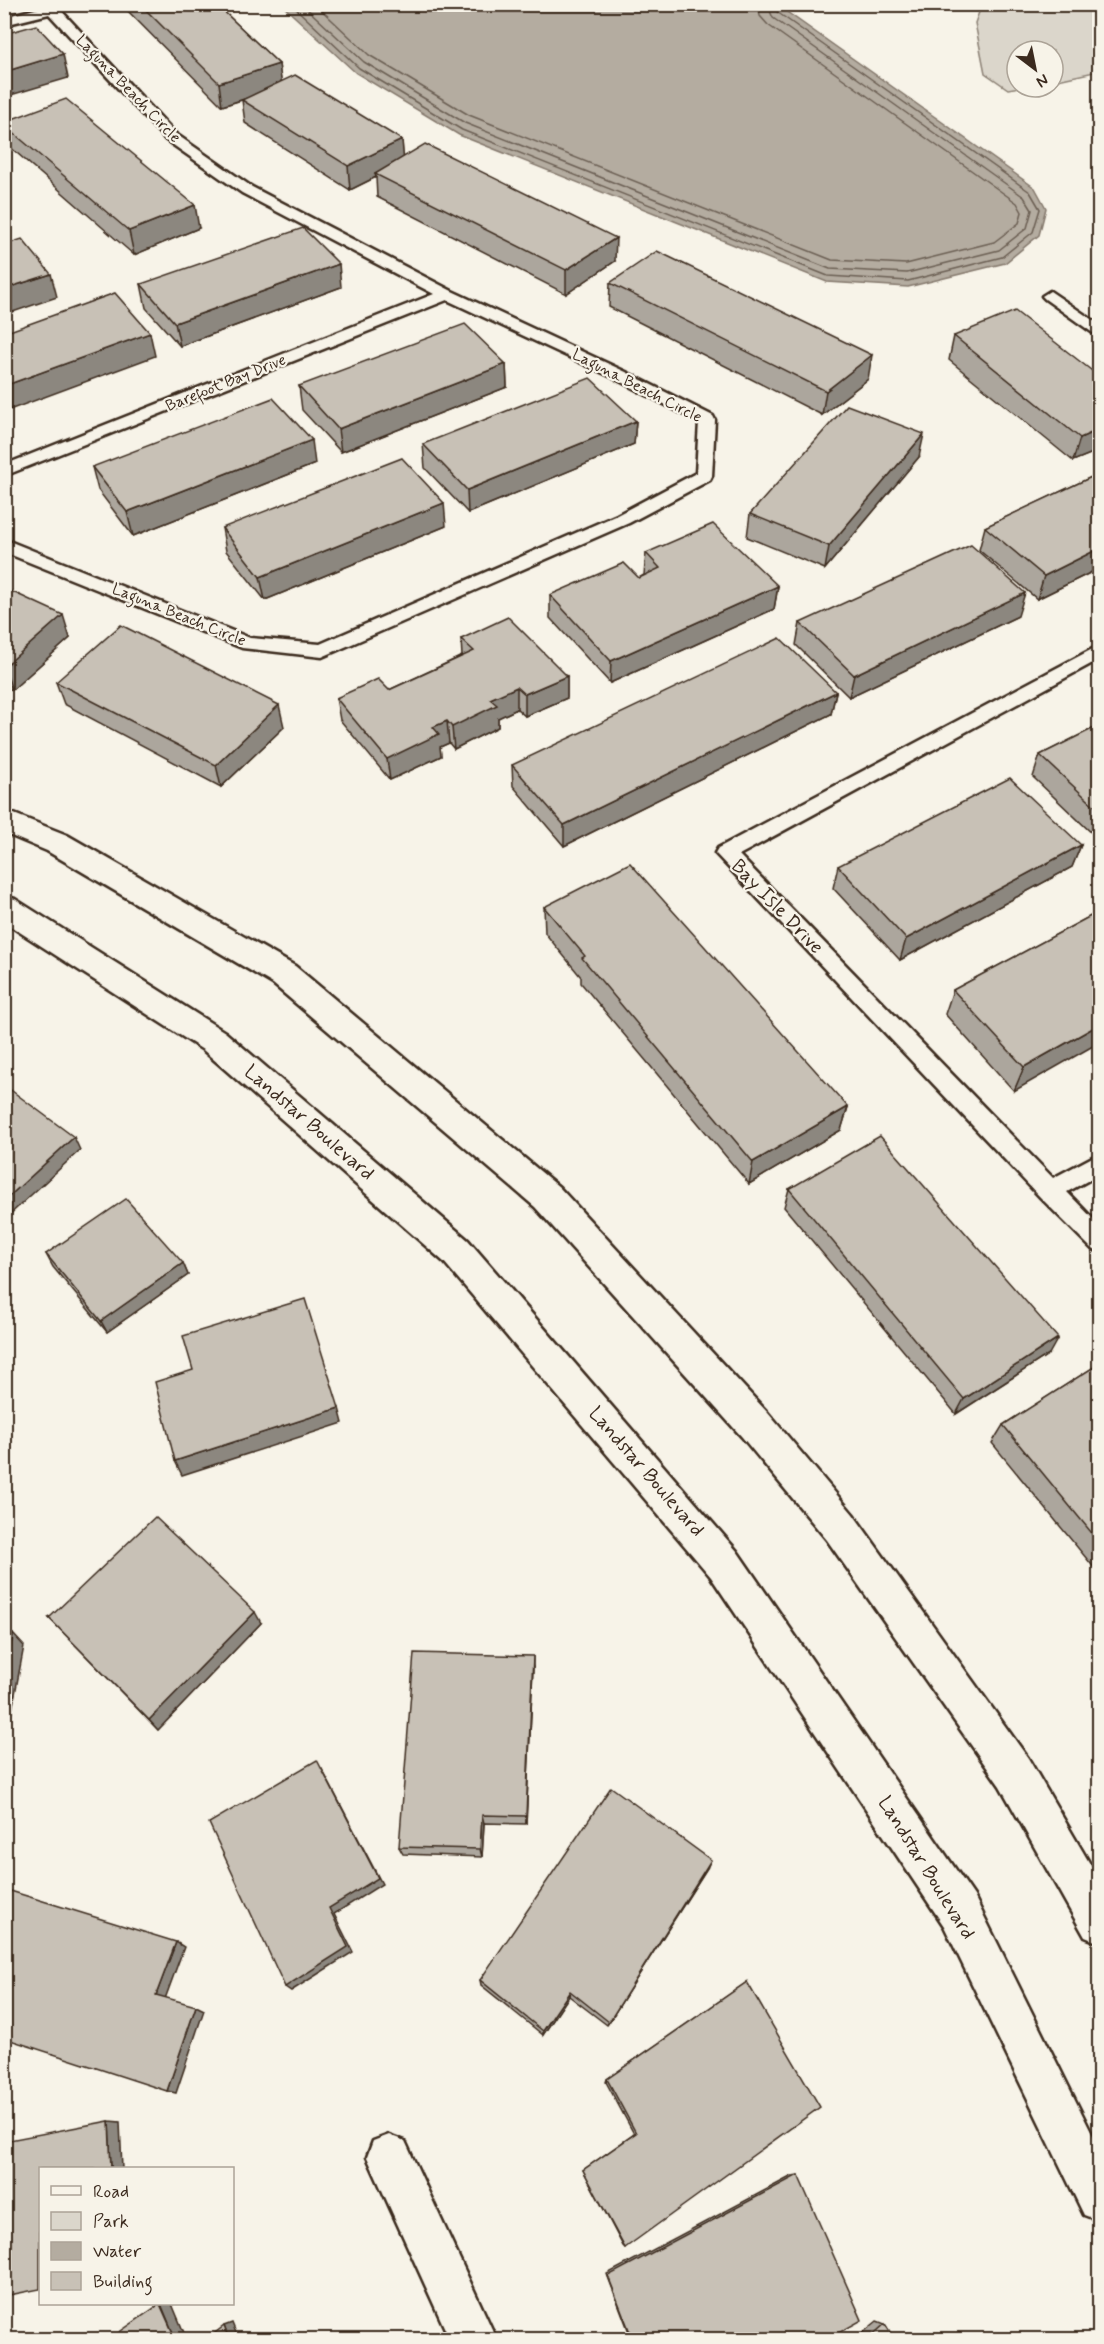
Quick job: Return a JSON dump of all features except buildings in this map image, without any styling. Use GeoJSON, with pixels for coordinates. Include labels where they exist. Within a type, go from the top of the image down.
{"type":"FeatureCollection","features":[{"type":"Feature","properties":{"kind":"main road"},"geometry":{"type":"LineString","coordinates":[[4,821],[57,843],[284,975],[547,1197],[755,1425],[840,1527],[1014,1772],[1100,1922]]}},
{"type":"Feature","properties":{"kind":"main road","name":"Landstar Boulevard"},"geometry":{"type":"LineString","coordinates":[[4,907],[214,1041],[456,1251],[724,1564],[958,1911],[1100,2199]]}},
{"type":"Feature","properties":{"kind":"main road"},"geometry":{"type":"LineString","coordinates":[[389,2157],[474,2340]]}},
{"type":"Feature","properties":{"kind":"lane"},"geometry":{"type":"LineString","coordinates":[[4,21],[49,7]]}},
{"type":"Feature","properties":{"kind":"lane","name":"Laguna Beach Circle"},"geometry":{"type":"LineString","coordinates":[[4,544],[248,644],[322,651],[622,519],[704,476],[707,420],[620,375],[447,294],[247,190],[171,137],[49,7]]}},
{"type":"Feature","properties":{"kind":"lane","name":"Barefoot Bay Drive"},"geometry":{"type":"LineString","coordinates":[[4,471],[447,294]]}},
{"type":"Feature","properties":{"kind":"lane"},"geometry":{"type":"LineString","coordinates":[[1050,296],[1100,333]]}},
{"type":"Feature","properties":{"kind":"lane","name":"Bay Isle Drive"},"geometry":{"type":"LineString","coordinates":[[1100,651],[725,853],[1100,1242]]}},
{"type":"Feature","properties":{"kind":"lane"},"geometry":{"type":"LineString","coordinates":[[1049,1191],[1100,1162]]}},
{"type":"Feature","properties":{"kind":"green space"},"geometry":{"type":"Polygon","coordinates":[[[982,4],[1099,5],[1099,71],[1065,78],[1065,39],[1005,39],[1005,87],[985,73],[975,23],[982,4]]]}},
{"type":"Feature","properties":{"kind":"water"},"geometry":{"type":"Polygon","coordinates":[[[282,5],[777,5],[1035,188],[1046,208],[1039,235],[1005,263],[908,287],[827,282],[459,135],[356,73],[282,5]]]}}]}
